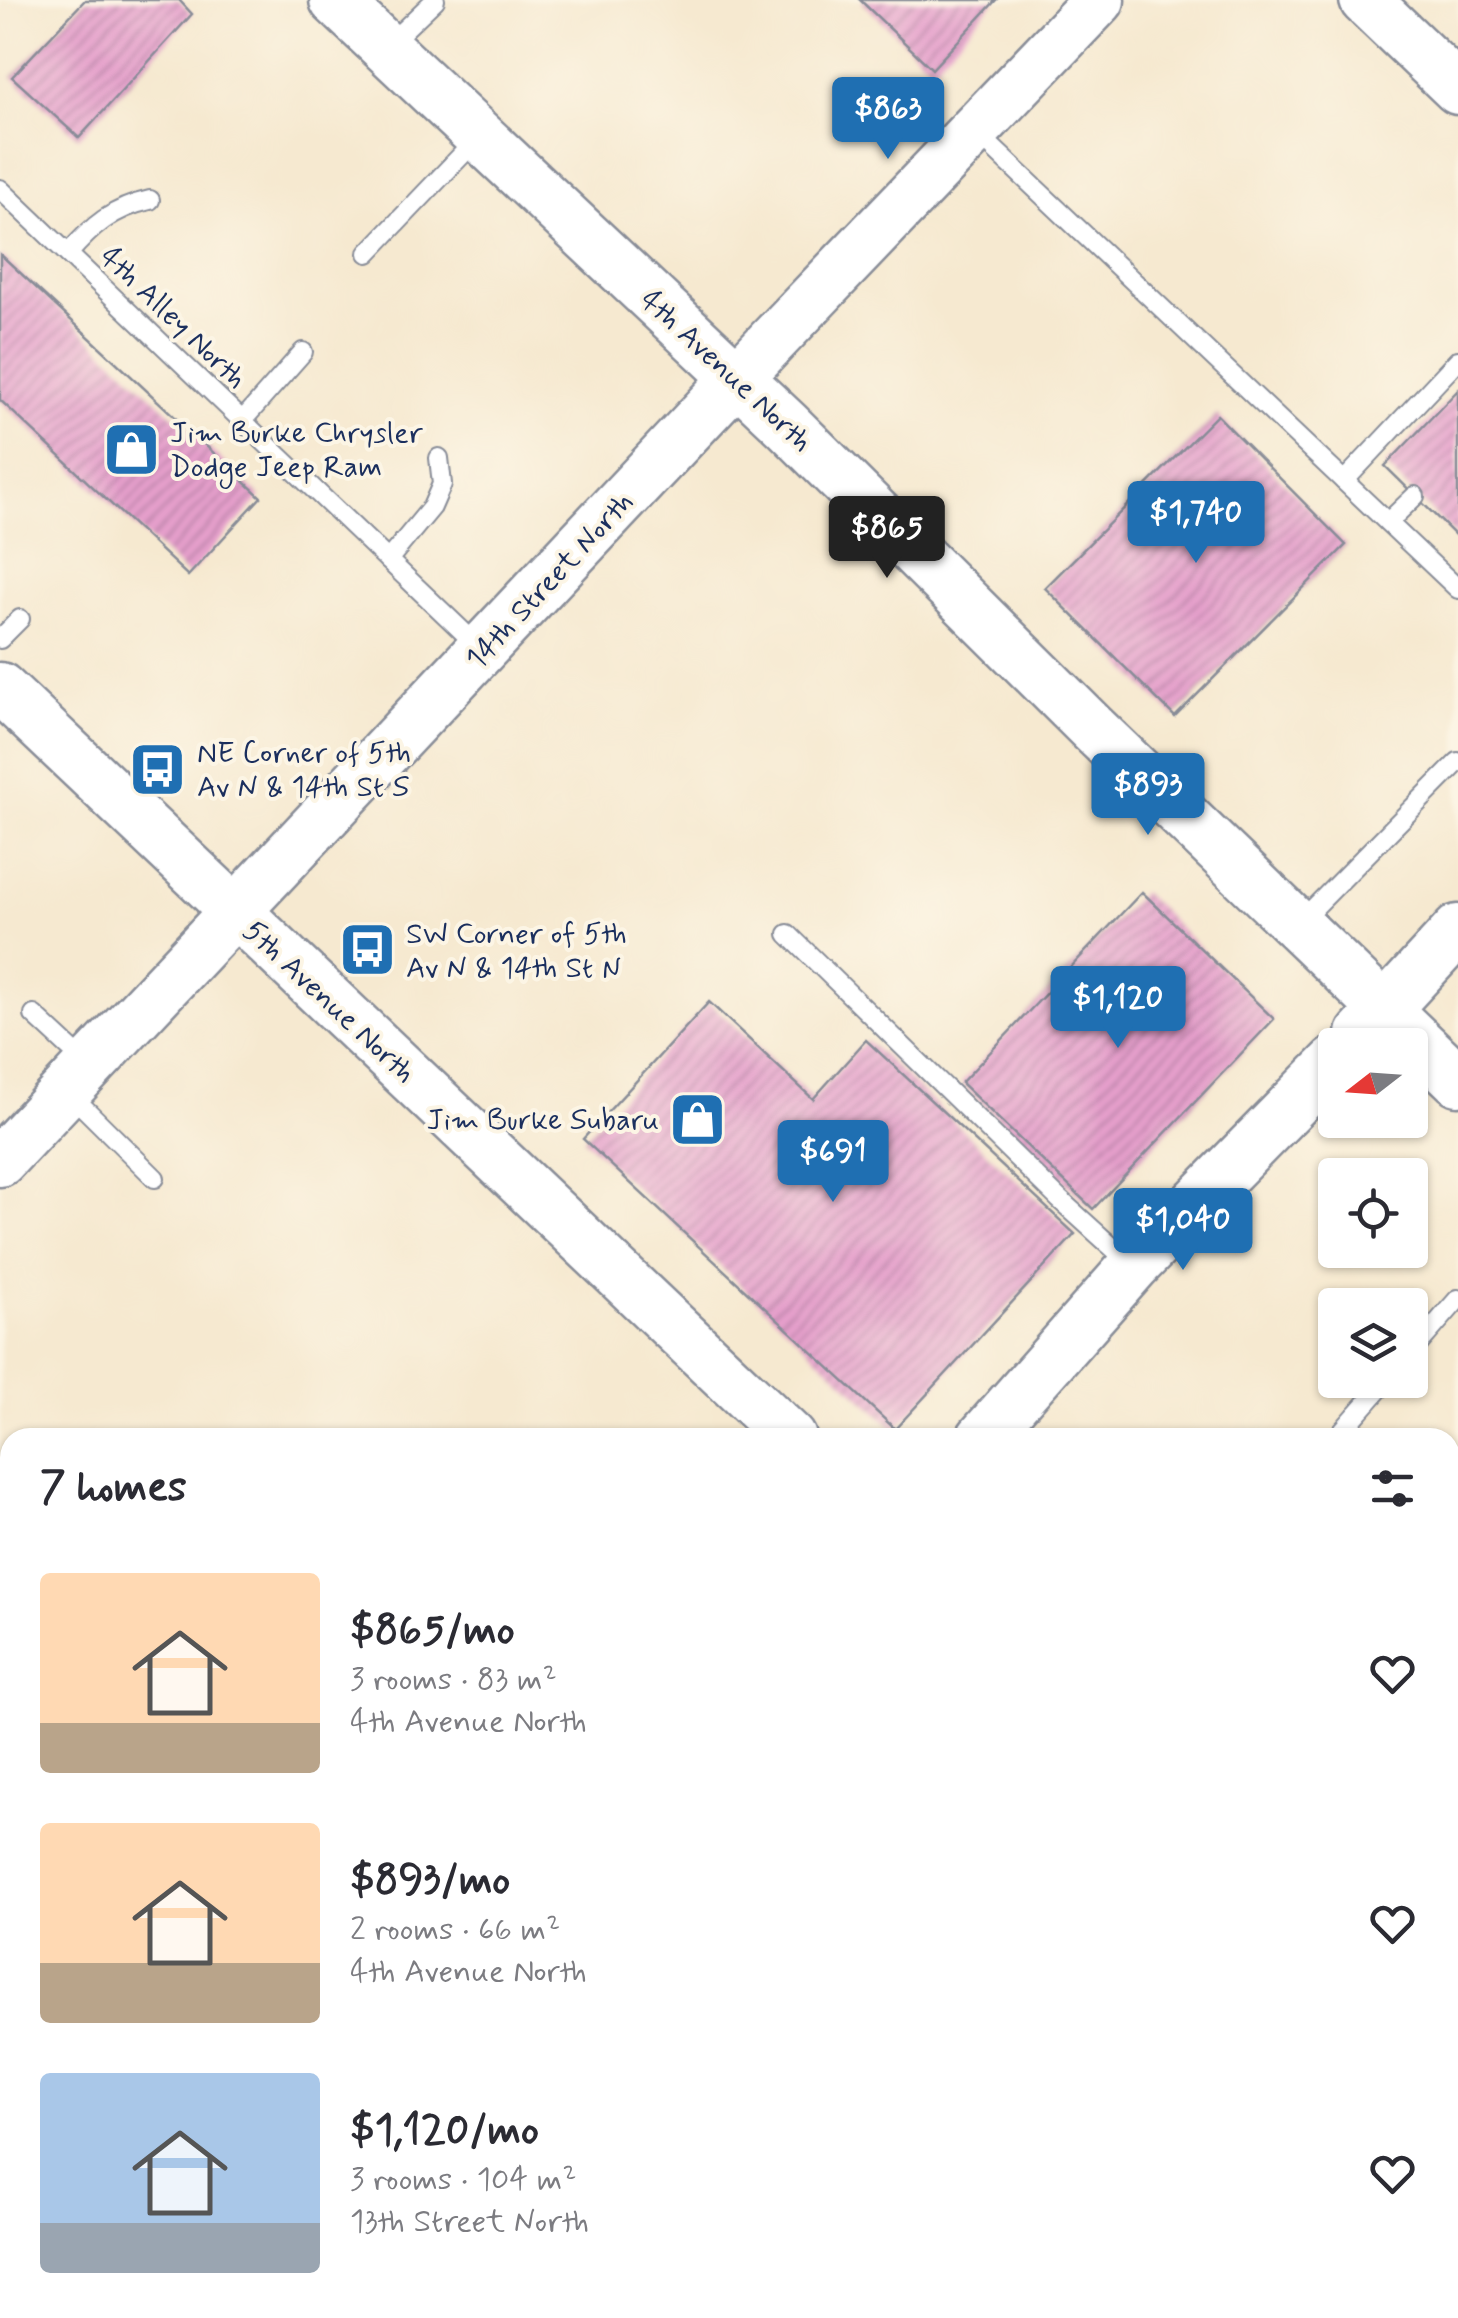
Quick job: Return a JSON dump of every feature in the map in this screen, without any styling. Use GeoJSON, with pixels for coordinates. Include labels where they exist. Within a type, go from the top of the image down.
{"type":"FeatureCollection","features":[{"type":"Feature","properties":{"kind":"street","name":"4th Avenue North"},"geometry":{"type":"LineString","coordinates":[[335,0],[736,379],[1458,1080]]}},
{"type":"Feature","properties":{"kind":"street","name":"14th Street North"},"geometry":{"type":"LineString","coordinates":[[0,1161],[1098,0]]}},
{"type":"Feature","properties":{"kind":"street"},"geometry":{"type":"LineString","coordinates":[[1379,5],[1455,80]]}},
{"type":"Feature","properties":{"kind":"street","name":"5th Avenue North"},"geometry":{"type":"LineString","coordinates":[[0,688],[780,1428]]}},
{"type":"Feature","properties":{"kind":"street"},"geometry":{"type":"LineString","coordinates":[[1369,1028],[1458,930]]}},
{"type":"Feature","properties":{"kind":"street"},"geometry":{"type":"LineString","coordinates":[[991,1428],[1134,1266],[1318,1079]]}},
{"type":"Feature","properties":{"kind":"lane"},"geometry":{"type":"LineString","coordinates":[[385,48],[435,0]]}},
{"type":"Feature","properties":{"kind":"lane"},"geometry":{"type":"LineString","coordinates":[[974,130],[1458,589]]}},
{"type":"Feature","properties":{"kind":"lane"},"geometry":{"type":"LineString","coordinates":[[368,253],[480,136]]}},
{"type":"Feature","properties":{"kind":"lane","name":"4th Alley North"},"geometry":{"type":"LineString","coordinates":[[0,189],[483,651]]}},
{"type":"Feature","properties":{"kind":"lane"},"geometry":{"type":"LineString","coordinates":[[68,254],[105,216],[126,205],[150,200]]}},
{"type":"Feature","properties":{"kind":"lane"},"geometry":{"type":"LineString","coordinates":[[242,421],[303,352]]}},
{"type":"Feature","properties":{"kind":"lane"},"geometry":{"type":"LineString","coordinates":[[1344,480],[1458,360]]}},
{"type":"Feature","properties":{"kind":"lane"},"geometry":{"type":"LineString","coordinates":[[388,560],[432,508],[442,484],[439,458]]}},
{"type":"Feature","properties":{"kind":"lane"},"geometry":{"type":"LineString","coordinates":[[1388,522],[1414,496]]}},
{"type":"Feature","properties":{"kind":"lane"},"geometry":{"type":"LineString","coordinates":[[0,639],[20,619]]}},
{"type":"Feature","properties":{"kind":"lane"},"geometry":{"type":"LineString","coordinates":[[1296,926],[1458,762]]}},
{"type":"Feature","properties":{"kind":"lane"},"geometry":{"type":"LineString","coordinates":[[788,934],[1059,1199],[1134,1266]]}},
{"type":"Feature","properties":{"kind":"lane"},"geometry":{"type":"LineString","coordinates":[[34,1015],[155,1178]]}},
{"type":"Feature","properties":{"kind":"lane"},"geometry":{"type":"LineString","coordinates":[[1428,1333],[1458,1299]]}},
{"type":"Feature","properties":{"kind":"lane"},"geometry":{"type":"LineString","coordinates":[[1345,1428],[1371,1398]]}},
{"type":"Feature","properties":{"kind":"building"},"geometry":{"type":"Polygon","coordinates":[[[85,0],[179,0],[192,14],[79,138],[12,77],[85,0]]]}},
{"type":"Feature","properties":{"kind":"building"},"geometry":{"type":"Polygon","coordinates":[[[860,0],[996,0],[932,69],[860,0]]]}},
{"type":"Feature","properties":{"kind":"building","name":"Jim Burke Chrysler Dodge Jeep Ram"},"geometry":{"type":"Polygon","coordinates":[[[0,254],[261,497],[188,576],[0,400],[0,254]]]}},
{"type":"Feature","properties":{"kind":"building"},"geometry":{"type":"Polygon","coordinates":[[[1458,390],[1458,538],[1385,466],[1458,390]]]}},
{"type":"Feature","properties":{"kind":"building"},"geometry":{"type":"Polygon","coordinates":[[[1217,415],[1346,545],[1175,717],[1045,588],[1217,415]]]}},
{"type":"Feature","properties":{"kind":"building"},"geometry":{"type":"Polygon","coordinates":[[[1142,892],[1274,1019],[1093,1209],[961,1083],[1142,892]]]}},
{"type":"Feature","properties":{"kind":"building"},"geometry":{"type":"Polygon","coordinates":[[[709,1002],[813,1099],[866,1040],[1075,1234],[894,1428],[583,1139],[709,1002]]]}},
{"type":"Feature","properties":{"kind":"place","name":"Jim Burke Chrysler Dodge Jeep Ram"},"geometry":{"type":"Point","coordinates":[131,449]}},
{"type":"Feature","properties":{"kind":"place","name":"NE Corner of 5th Av N & 14th St S"},"geometry":{"type":"Point","coordinates":[158,769]}},
{"type":"Feature","properties":{"kind":"place","name":"SW Corner of 5th Av N & 14th St N"},"geometry":{"type":"Point","coordinates":[367,950]}},
{"type":"Feature","properties":{"kind":"place","name":"Jim Burke Subaru"},"geometry":{"type":"Point","coordinates":[698,1119]}}]}
